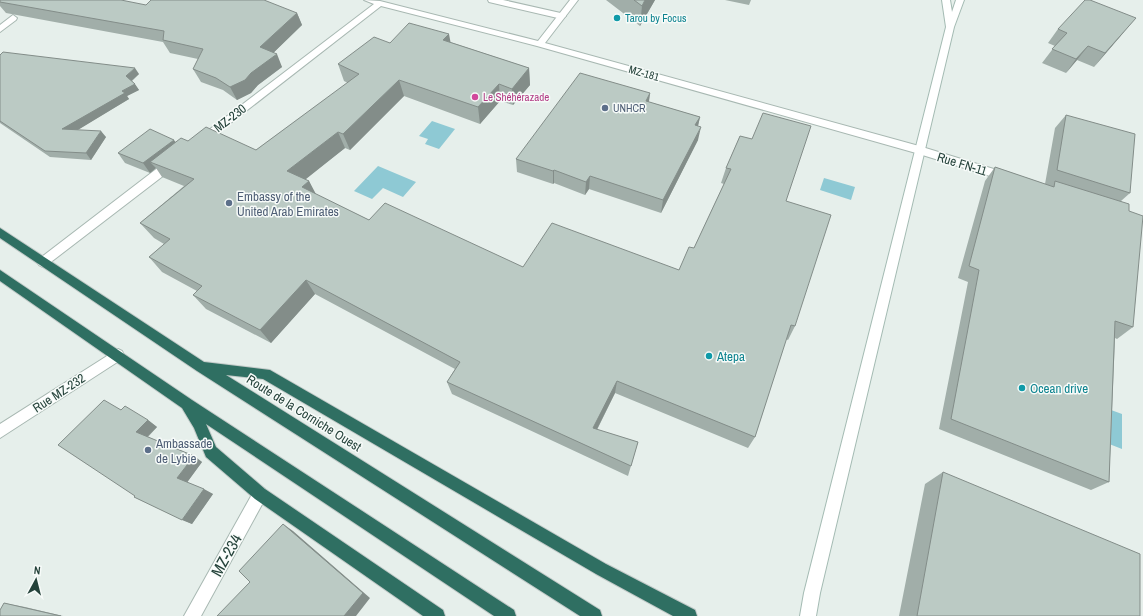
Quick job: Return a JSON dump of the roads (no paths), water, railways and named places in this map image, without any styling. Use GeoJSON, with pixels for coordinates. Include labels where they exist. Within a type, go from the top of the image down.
{"type":"FeatureCollection","features":[{"type":"Feature","properties":{"kind":"highway","name":"Route de la Corniche Ouest"},"geometry":{"type":"LineString","coordinates":[[0,232],[202,367],[594,616]]}},
{"type":"Feature","properties":{"kind":"highway"},"geometry":{"type":"LineString","coordinates":[[0,274],[187,404],[508,616]]}},
{"type":"Feature","properties":{"kind":"highway"},"geometry":{"type":"LineString","coordinates":[[202,367],[265,374],[601,569],[689,616]]}},
{"type":"Feature","properties":{"kind":"highway"},"geometry":{"type":"LineString","coordinates":[[187,404],[199,424],[211,452],[260,494],[437,616]]}},
{"type":"Feature","properties":{"kind":"street","name":"MZ-181"},"geometry":{"type":"LineString","coordinates":[[368,0],[540,44],[919,150]]}},
{"type":"Feature","properties":{"kind":"street"},"geometry":{"type":"LineString","coordinates":[[492,0],[562,16]]}},
{"type":"Feature","properties":{"kind":"street"},"geometry":{"type":"LineString","coordinates":[[540,44],[574,0]]}},
{"type":"Feature","properties":{"kind":"street"},"geometry":{"type":"LineString","coordinates":[[946,0],[950,27]]}},
{"type":"Feature","properties":{"kind":"street"},"geometry":{"type":"LineString","coordinates":[[808,616],[814,585],[919,150],[950,27],[960,0]]}},
{"type":"Feature","properties":{"kind":"street","name":"MZ-230"},"geometry":{"type":"LineString","coordinates":[[192,147],[380,3]]}},
{"type":"Feature","properties":{"kind":"street"},"geometry":{"type":"LineString","coordinates":[[0,29],[13,18]]}},
{"type":"Feature","properties":{"kind":"street","name":"Rue FN-11"},"geometry":{"type":"LineString","coordinates":[[919,150],[1016,180]]}},
{"type":"Feature","properties":{"kind":"street"},"geometry":{"type":"LineString","coordinates":[[43,262],[180,157]]}},
{"type":"Feature","properties":{"kind":"street","name":"Rue MZ-232"},"geometry":{"type":"LineString","coordinates":[[0,432],[118,355]]}},
{"type":"Feature","properties":{"kind":"street","name":"MZ-234"},"geometry":{"type":"LineString","coordinates":[[192,616],[260,494]]}},
{"type":"Feature","properties":{"kind":"water"},"geometry":{"type":"Polygon","coordinates":[[[432,121],[455,129],[439,149],[425,144],[428,139],[419,136],[432,121]]]}},
{"type":"Feature","properties":{"kind":"water"},"geometry":{"type":"Polygon","coordinates":[[[378,166],[416,182],[403,197],[383,188],[372,199],[354,191],[378,166]]]}},
{"type":"Feature","properties":{"kind":"water"},"geometry":{"type":"Polygon","coordinates":[[[824,178],[855,187],[851,200],[820,190],[824,178]]]}},
{"type":"Feature","properties":{"kind":"water"},"geometry":{"type":"Polygon","coordinates":[[[1100,406],[1122,414],[1122,449],[1099,440],[1100,406]]]}},
{"type":"Feature","properties":{"kind":"place","name":"Tarou by Focus"},"geometry":{"type":"Point","coordinates":[617,18]}},
{"type":"Feature","properties":{"kind":"place","name":"Le Shéhérazade"},"geometry":{"type":"Point","coordinates":[475,97]}},
{"type":"Feature","properties":{"kind":"place","name":"UNHCR"},"geometry":{"type":"Point","coordinates":[605,108]}},
{"type":"Feature","properties":{"kind":"place","name":"Embassy of the United Arab Emirates"},"geometry":{"type":"Point","coordinates":[229,203]}},
{"type":"Feature","properties":{"kind":"place","name":"Atepa"},"geometry":{"type":"Point","coordinates":[709,356]}},
{"type":"Feature","properties":{"kind":"place","name":"Ocean drive"},"geometry":{"type":"Point","coordinates":[1022,388]}},
{"type":"Feature","properties":{"kind":"place","name":"Ambassade de Lybie"},"geometry":{"type":"Point","coordinates":[148,450]}}]}
